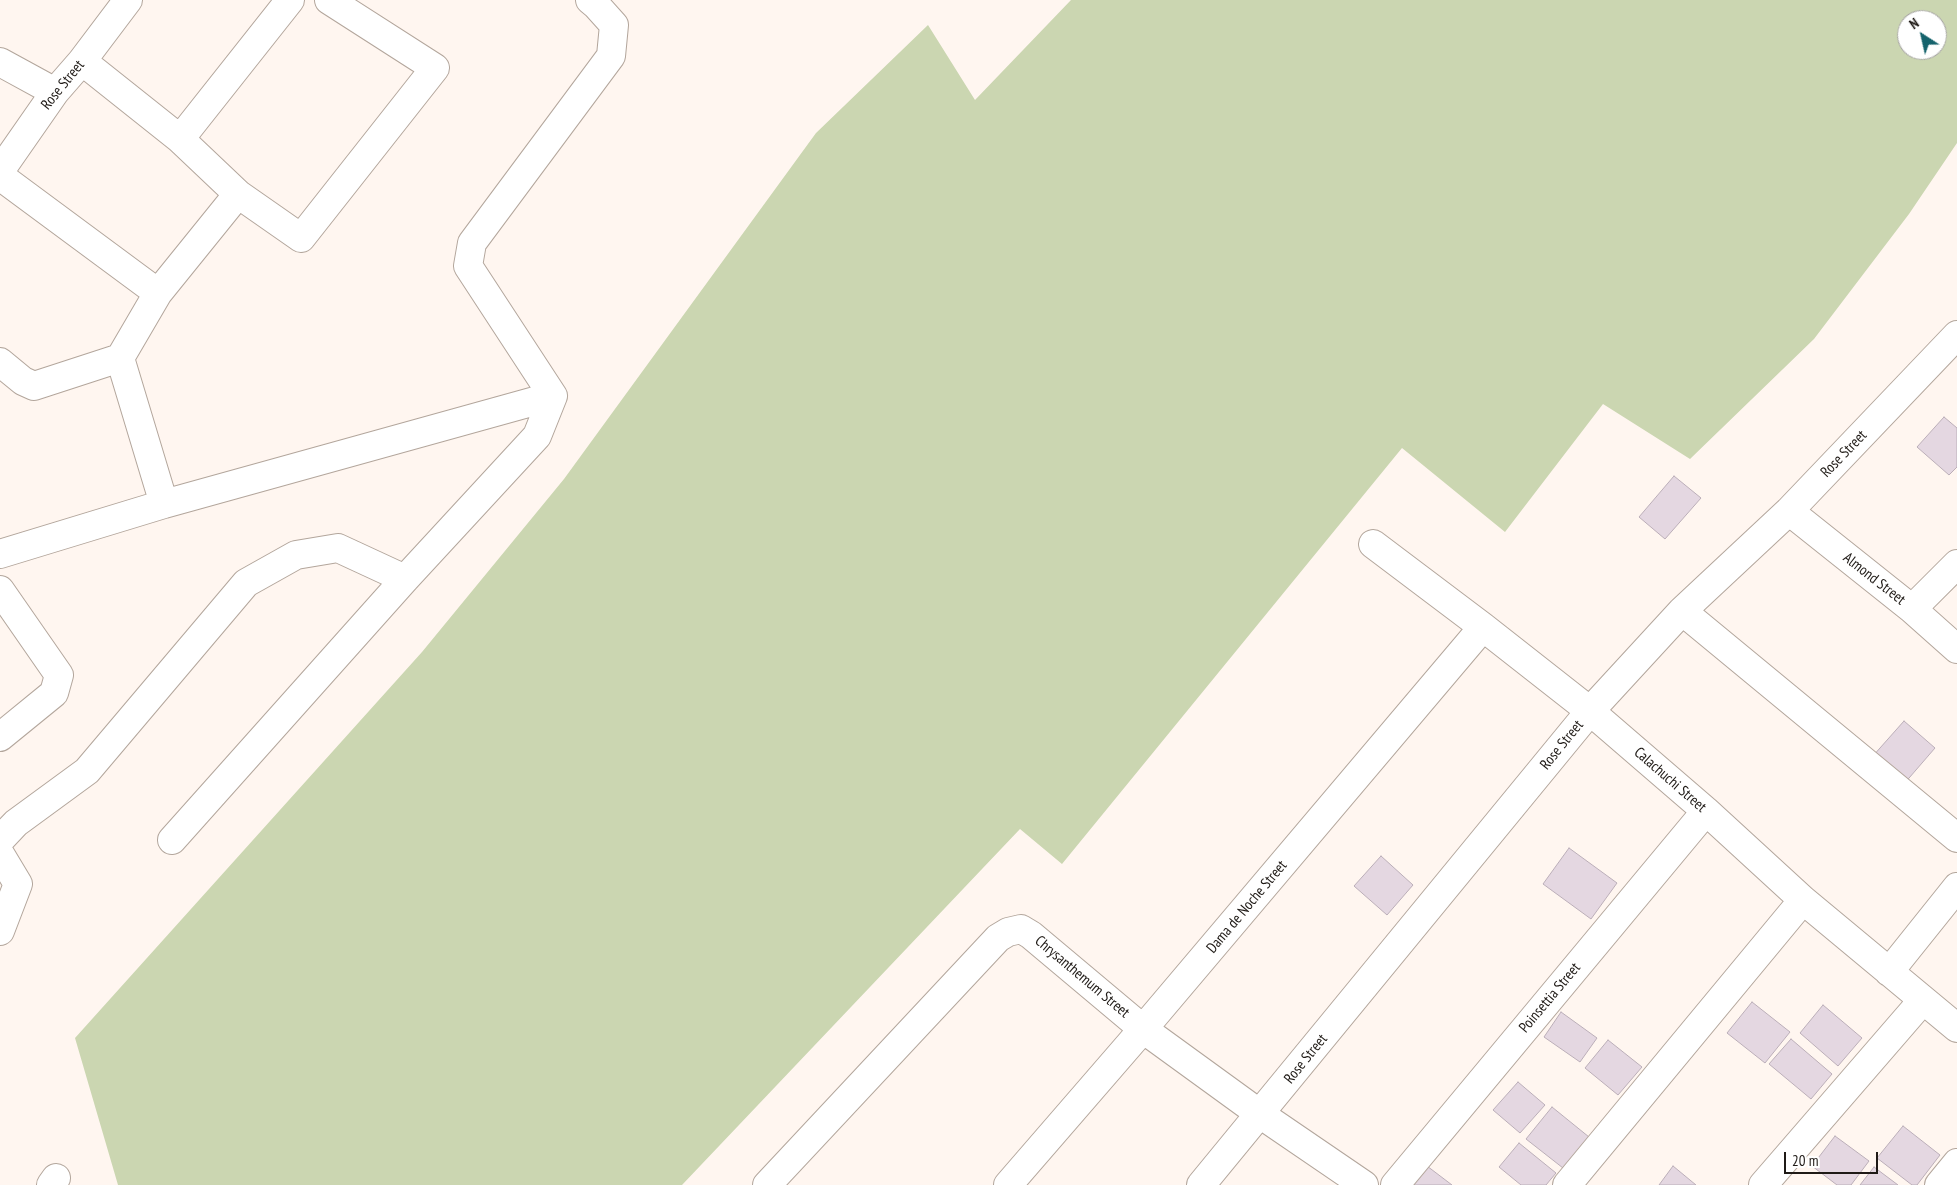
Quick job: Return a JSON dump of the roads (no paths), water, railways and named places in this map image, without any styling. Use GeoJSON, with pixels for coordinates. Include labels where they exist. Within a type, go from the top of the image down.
{"type":"FeatureCollection","features":[{"type":"Feature","properties":{"kind":"street","name":"Rose Street"},"geometry":{"type":"LineString","coordinates":[[0,170],[55,92],[82,61],[128,0]]}},
{"type":"Feature","properties":{"kind":"street"},"geometry":{"type":"LineString","coordinates":[[180,140],[290,0]]}},
{"type":"Feature","properties":{"kind":"street"},"geometry":{"type":"LineString","coordinates":[[82,61],[180,140],[238,194],[301,238],[435,68],[329,0]]}},
{"type":"Feature","properties":{"kind":"street"},"geometry":{"type":"LineString","coordinates":[[553,396],[468,266],[472,243],[611,56],[614,25],[595,2]]}},
{"type":"Feature","properties":{"kind":"street"},"geometry":{"type":"LineString","coordinates":[[0,62],[55,92]]}},
{"type":"Feature","properties":{"kind":"street"},"geometry":{"type":"LineString","coordinates":[[0,176],[158,293]]}},
{"type":"Feature","properties":{"kind":"street"},"geometry":{"type":"LineString","coordinates":[[0,362],[23,381],[34,386],[120,358],[158,293],[238,194]]}},
{"type":"Feature","properties":{"kind":"street","name":"Rose Street"},"geometry":{"type":"LineString","coordinates":[[1200,1185],[1590,712],[1682,611],[1789,511],[1957,335]]}},
{"type":"Feature","properties":{"kind":"street"},"geometry":{"type":"LineString","coordinates":[[120,358],[164,504]]}},
{"type":"Feature","properties":{"kind":"street"},"geometry":{"type":"LineString","coordinates":[[0,554],[164,504],[553,396]]}},
{"type":"Feature","properties":{"kind":"street"},"geometry":{"type":"LineString","coordinates":[[172,840],[405,579],[537,436],[553,396]]}},
{"type":"Feature","properties":{"kind":"street","name":"Almond Street"},"geometry":{"type":"LineString","coordinates":[[1789,511],[1912,609],[1957,649]]}},
{"type":"Feature","properties":{"kind":"street","name":"Calachuchi Street"},"geometry":{"type":"LineString","coordinates":[[1373,544],[1483,627],[1590,712],[1706,811],[1803,900],[1957,1028]]}},
{"type":"Feature","properties":{"kind":"street"},"geometry":{"type":"LineString","coordinates":[[0,840],[16,824],[87,771],[246,582],[296,555],[338,548],[405,579]]}},
{"type":"Feature","properties":{"kind":"street"},"geometry":{"type":"LineString","coordinates":[[1912,609],[1957,564]]}},
{"type":"Feature","properties":{"kind":"street"},"geometry":{"type":"LineString","coordinates":[[0,590],[59,675],[54,692],[0,737]]}},
{"type":"Feature","properties":{"kind":"street"},"geometry":{"type":"LineString","coordinates":[[1682,611],[1957,838]]}},
{"type":"Feature","properties":{"kind":"street","name":"Dama de Noche Street"},"geometry":{"type":"LineString","coordinates":[[1008,1185],[1143,1029],[1483,627]]}},
{"type":"Feature","properties":{"kind":"street","name":"Poinsettia Street"},"geometry":{"type":"LineString","coordinates":[[1395,1185],[1706,811]]}},
{"type":"Feature","properties":{"kind":"street"},"geometry":{"type":"LineString","coordinates":[[0,854],[18,884],[0,931]]}},
{"type":"Feature","properties":{"kind":"street"},"geometry":{"type":"LineString","coordinates":[[1889,972],[1957,887]]}},
{"type":"Feature","properties":{"kind":"street"},"geometry":{"type":"LineString","coordinates":[[1567,1185],[1803,900]]}},
{"type":"Feature","properties":{"kind":"street","name":"Chrysanthemum Street"},"geometry":{"type":"LineString","coordinates":[[767,1185],[998,938],[1008,932],[1021,929],[1031,935],[1143,1029],[1260,1114],[1364,1185]]}},
{"type":"Feature","properties":{"kind":"street"},"geometry":{"type":"LineString","coordinates":[[1763,1185],[1923,1000]]}},
{"type":"Feature","properties":{"kind":"street"},"geometry":{"type":"LineString","coordinates":[[1939,1185],[1957,1163]]}}]}
